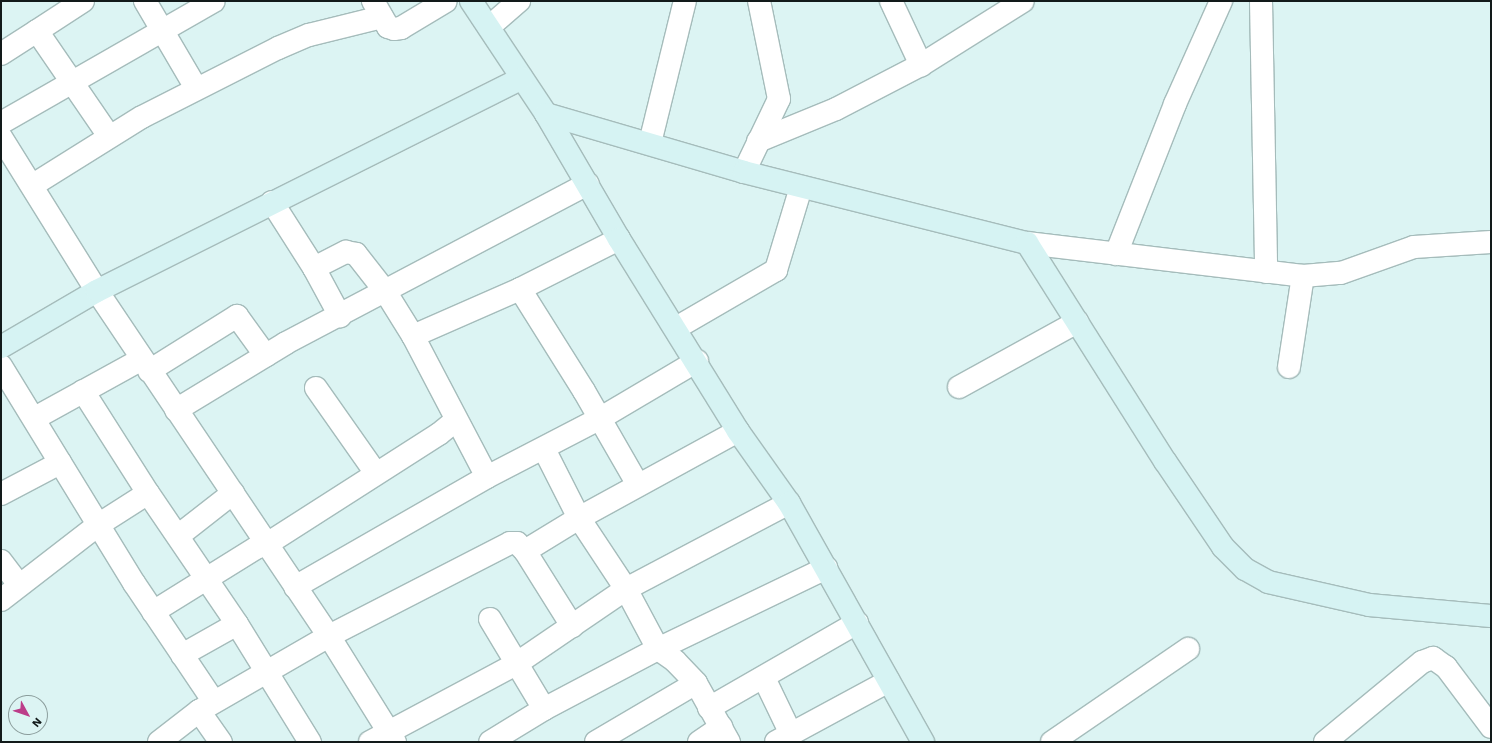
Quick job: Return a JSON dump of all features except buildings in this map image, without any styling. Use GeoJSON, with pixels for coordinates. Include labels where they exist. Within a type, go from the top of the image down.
{"type":"FeatureCollection","features":[{"type":"Feature","properties":{"kind":"street"},"geometry":{"type":"LineString","coordinates":[[1,54],[83,1]]}},
{"type":"Feature","properties":{"kind":"street"},"geometry":{"type":"LineString","coordinates":[[145,1],[196,88]]}},
{"type":"Feature","properties":{"kind":"street"},"geometry":{"type":"LineString","coordinates":[[1,123],[161,29],[214,1]]}},
{"type":"Feature","properties":{"kind":"street"},"geometry":{"type":"LineString","coordinates":[[33,185],[109,136],[196,88],[309,35],[378,9],[388,27],[401,28],[446,1]]}},
{"type":"Feature","properties":{"kind":"street"},"geometry":{"type":"LineString","coordinates":[[471,1],[546,114],[619,239],[676,328],[738,431],[789,503],[923,742]]}},
{"type":"Feature","properties":{"kind":"street"},"geometry":{"type":"LineString","coordinates":[[489,28],[519,1]]}},
{"type":"Feature","properties":{"kind":"street"},"geometry":{"type":"LineString","coordinates":[[650,143],[685,1]]}},
{"type":"Feature","properties":{"kind":"street"},"geometry":{"type":"LineString","coordinates":[[744,172],[758,141],[780,100],[758,1]]}},
{"type":"Feature","properties":{"kind":"street"},"geometry":{"type":"LineString","coordinates":[[891,1],[921,65]]}},
{"type":"Feature","properties":{"kind":"street"},"geometry":{"type":"LineString","coordinates":[[758,141],[836,109],[921,65],[1023,1]]}},
{"type":"Feature","properties":{"kind":"street"},"geometry":{"type":"LineString","coordinates":[[1116,254],[1175,104],[1220,1]]}},
{"type":"Feature","properties":{"kind":"street"},"geometry":{"type":"LineString","coordinates":[[1261,1],[1266,272]]}},
{"type":"Feature","properties":{"kind":"street"},"geometry":{"type":"LineString","coordinates":[[37,31],[74,81],[109,136]]}},
{"type":"Feature","properties":{"kind":"street"},"geometry":{"type":"LineString","coordinates":[[1,347],[97,291],[522,78]]}},
{"type":"Feature","properties":{"kind":"street"},"geometry":{"type":"LineString","coordinates":[[546,114],[650,143],[744,172],[1027,243],[1303,276],[1341,273],[1414,247],[1491,242]]}},
{"type":"Feature","properties":{"kind":"street"},"geometry":{"type":"LineString","coordinates":[[1,137],[33,185],[97,291],[329,636],[384,739],[516,664],[626,589],[789,503]]}},
{"type":"Feature","properties":{"kind":"street"},"geometry":{"type":"LineString","coordinates":[[176,410],[266,356],[385,291],[588,184]]}},
{"type":"Feature","properties":{"kind":"street"},"geometry":{"type":"LineString","coordinates":[[676,328],[776,270],[801,187]]}},
{"type":"Feature","properties":{"kind":"street"},"geometry":{"type":"LineString","coordinates":[[272,202],[314,268],[340,316]]}},
{"type":"Feature","properties":{"kind":"street"},"geometry":{"type":"LineString","coordinates":[[413,336],[520,289],[619,239]]}},
{"type":"Feature","properties":{"kind":"street"},"geometry":{"type":"LineString","coordinates":[[1027,243],[1165,461],[1223,547],[1245,569],[1268,582],[1369,605],[1491,616]]}},
{"type":"Feature","properties":{"kind":"street"},"geometry":{"type":"LineString","coordinates":[[314,268],[352,251],[385,291],[413,336],[486,477]]}},
{"type":"Feature","properties":{"kind":"street"},"geometry":{"type":"LineString","coordinates":[[1289,367],[1303,276]]}},
{"type":"Feature","properties":{"kind":"street"},"geometry":{"type":"LineString","coordinates":[[520,289],[638,485]]}},
{"type":"Feature","properties":{"kind":"street"},"geometry":{"type":"LineString","coordinates":[[35,418],[83,391],[146,365],[237,316],[266,356]]}},
{"type":"Feature","properties":{"kind":"street"},"geometry":{"type":"LineString","coordinates":[[959,387],[1077,322]]}},
{"type":"Feature","properties":{"kind":"street"},"geometry":{"type":"LineString","coordinates":[[295,587],[486,477],[544,449],[599,419],[696,361]]}},
{"type":"Feature","properties":{"kind":"street"},"geometry":{"type":"LineString","coordinates":[[1,366],[35,418],[60,463],[98,525],[182,655],[207,706],[221,742]]}},
{"type":"Feature","properties":{"kind":"street"},"geometry":{"type":"LineString","coordinates":[[316,388],[375,472]]}},
{"type":"Feature","properties":{"kind":"street"},"geometry":{"type":"LineString","coordinates":[[83,391],[148,493],[237,624],[265,673],[310,742]]}},
{"type":"Feature","properties":{"kind":"street"},"geometry":{"type":"LineString","coordinates":[[153,612],[256,548],[267,544],[375,472],[439,434],[456,420]]}},
{"type":"Feature","properties":{"kind":"street"},"geometry":{"type":"LineString","coordinates":[[525,551],[579,518],[738,431]]}},
{"type":"Feature","properties":{"kind":"street"},"geometry":{"type":"LineString","coordinates":[[544,449],[579,518],[626,589],[658,649],[676,661],[696,683],[725,734],[699,742]]}},
{"type":"Feature","properties":{"kind":"street"},"geometry":{"type":"LineString","coordinates":[[4,486],[60,463]]}},
{"type":"Feature","properties":{"kind":"street"},"geometry":{"type":"LineString","coordinates":[[1,600],[98,525],[148,493]]}},
{"type":"Feature","properties":{"kind":"street"},"geometry":{"type":"LineString","coordinates":[[178,536],[233,493]]}},
{"type":"Feature","properties":{"kind":"street"},"geometry":{"type":"LineString","coordinates":[[159,742],[207,706],[329,636],[510,543],[517,543],[525,551],[572,626]]}},
{"type":"Feature","properties":{"kind":"street"},"geometry":{"type":"LineString","coordinates":[[1,561],[19,586]]}},
{"type":"Feature","properties":{"kind":"street"},"geometry":{"type":"LineString","coordinates":[[503,739],[544,709],[658,649],[826,568]]}},
{"type":"Feature","properties":{"kind":"street"},"geometry":{"type":"LineString","coordinates":[[490,619],[544,709]]}},
{"type":"Feature","properties":{"kind":"street"},"geometry":{"type":"LineString","coordinates":[[709,708],[764,678],[857,623]]}},
{"type":"Feature","properties":{"kind":"street"},"geometry":{"type":"LineString","coordinates":[[182,655],[237,624]]}},
{"type":"Feature","properties":{"kind":"street"},"geometry":{"type":"LineString","coordinates":[[1052,742],[1188,649]]}},
{"type":"Feature","properties":{"kind":"street"},"geometry":{"type":"LineString","coordinates":[[1325,742],[1427,660],[1434,658],[1446,667],[1487,713]]}},
{"type":"Feature","properties":{"kind":"street"},"geometry":{"type":"LineString","coordinates":[[764,678],[782,739],[889,682]]}},
{"type":"Feature","properties":{"kind":"street"},"geometry":{"type":"LineString","coordinates":[[596,742],[696,683]]}}]}
